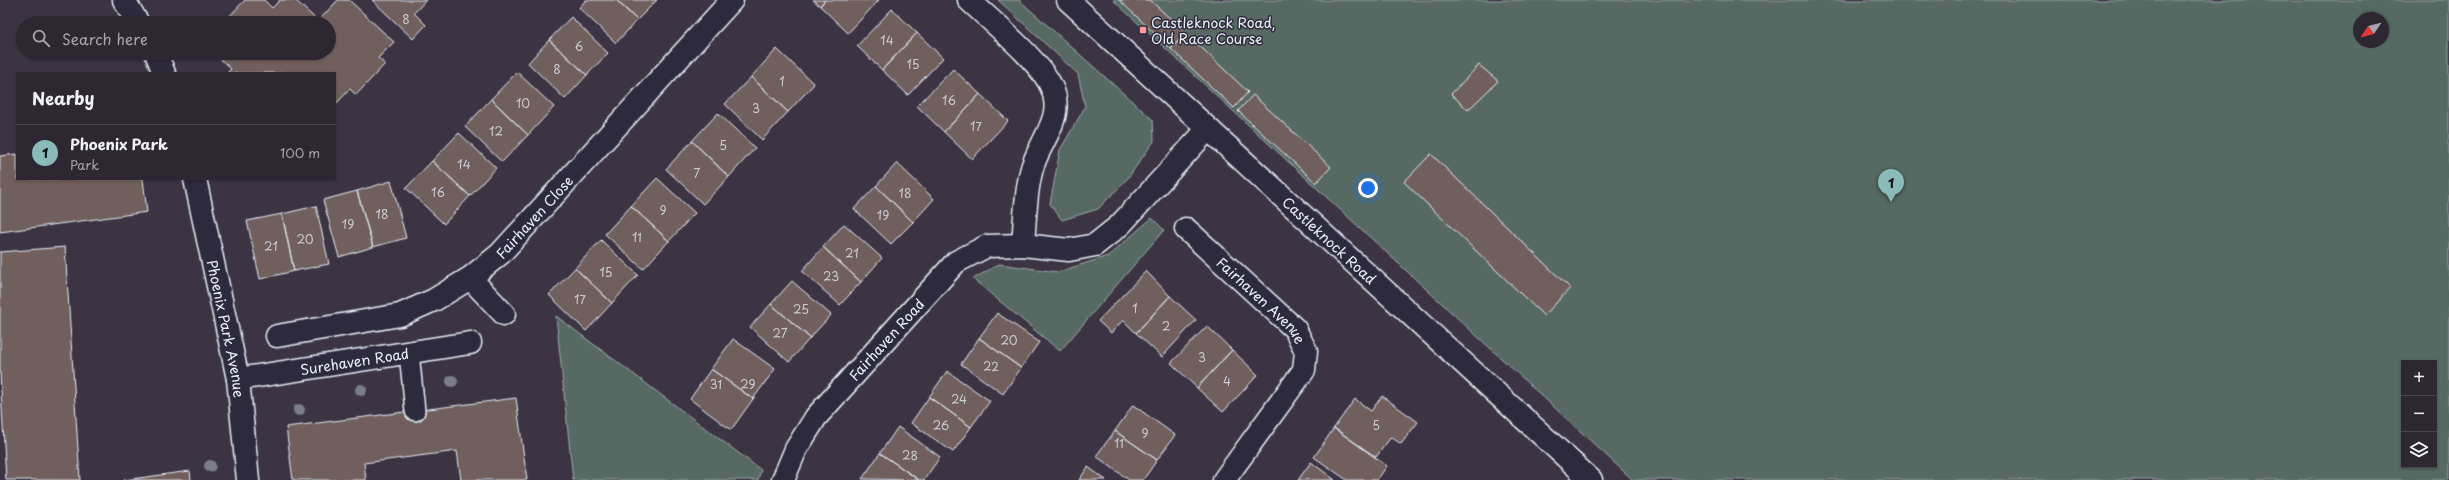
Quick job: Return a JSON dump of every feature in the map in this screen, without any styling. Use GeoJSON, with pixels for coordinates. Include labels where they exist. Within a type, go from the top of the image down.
{"type":"FeatureCollection","features":[{"type":"Feature","properties":{"kind":"street"},"geometry":{"type":"LineString","coordinates":[[124,0],[134,16]]}},
{"type":"Feature","properties":{"kind":"street","name":"Fairhaven Close"},"geometry":{"type":"LineString","coordinates":[[277,336],[400,315],[434,300],[470,278],[500,254],[732,0]]}},
{"type":"Feature","properties":{"kind":"street"},"geometry":{"type":"LineString","coordinates":[[969,0],[1040,69],[1052,86],[1056,102],[1053,124],[1031,170],[1025,210],[1023,245]]}},
{"type":"Feature","properties":{"kind":"street","name":"Castleknock Road"},"geometry":{"type":"LineString","coordinates":[[1068,0],[1207,130],[1591,480]]}},
{"type":"Feature","properties":{"kind":"street"},"geometry":{"type":"LineString","coordinates":[[159,60],[164,72]]}},
{"type":"Feature","properties":{"kind":"street","name":"Fairhaven Road"},"geometry":{"type":"LineString","coordinates":[[783,480],[796,449],[816,417],[956,262],[987,246],[1023,245],[1069,250],[1095,245],[1120,225],[1207,130]]}},
{"type":"Feature","properties":{"kind":"street","name":"Phoenix Park Avenue"},"geometry":{"type":"LineString","coordinates":[[195,180],[238,379],[248,480]]}},
{"type":"Feature","properties":{"kind":"street","name":"Fairhaven Avenue"},"geometry":{"type":"LineString","coordinates":[[1186,229],[1295,329],[1306,351],[1304,370],[1224,480]]}},
{"type":"Feature","properties":{"kind":"street"},"geometry":{"type":"LineString","coordinates":[[470,278],[504,314]]}},
{"type":"Feature","properties":{"kind":"street","name":"Surehaven Road"},"geometry":{"type":"LineString","coordinates":[[238,379],[470,343]]}},
{"type":"Feature","properties":{"kind":"lane"},"geometry":{"type":"LineString","coordinates":[[409,353],[415,411]]}},
{"type":"Feature","properties":{"kind":"green space"},"geometry":{"type":"Polygon","coordinates":[[[998,0],[1019,0],[1153,120],[1154,141],[1128,178],[1098,209],[1062,220],[1050,204],[1060,150],[1085,107],[1078,74],[998,0]]]}},
{"type":"Feature","properties":{"kind":"green space"},"geometry":{"type":"Polygon","coordinates":[[[1113,0],[2449,0],[2449,480],[1633,480],[1113,0]]]}},
{"type":"Feature","properties":{"kind":"green space"},"geometry":{"type":"Polygon","coordinates":[[[1152,218],[1164,230],[1060,351],[973,279],[999,264],[1058,272],[1108,256],[1152,218]]]}},
{"type":"Feature","properties":{"kind":"green space"},"geometry":{"type":"Polygon","coordinates":[[[556,316],[761,470],[758,480],[573,480],[556,316]]]}},
{"type":"Feature","properties":{"kind":"building"},"geometry":{"type":"Polygon","coordinates":[[[245,0],[264,0],[272,8],[280,0],[295,0],[313,16],[230,16],[245,0]]]}},
{"type":"Feature","properties":{"kind":"building"},"geometry":{"type":"Polygon","coordinates":[[[338,0],[349,0],[394,42],[378,58],[385,64],[356,95],[350,89],[336,104],[336,72],[228,72],[231,69],[221,60],[336,60],[336,16],[323,16],[338,0]]]}},
{"type":"Feature","properties":{"kind":"building"},"geometry":{"type":"Polygon","coordinates":[[[372,0],[426,0],[414,13],[426,25],[413,39],[372,0]]]}},
{"type":"Feature","properties":{"kind":"building"},"geometry":{"type":"Polygon","coordinates":[[[586,0],[616,0],[637,20],[616,43],[579,8],[586,0]]]}},
{"type":"Feature","properties":{"kind":"building"},"geometry":{"type":"Polygon","coordinates":[[[616,0],[657,0],[637,20],[616,0]]]}},
{"type":"Feature","properties":{"kind":"building"},"geometry":{"type":"Polygon","coordinates":[[[813,0],[825,0],[820,6],[813,0]]]}},
{"type":"Feature","properties":{"kind":"building"},"geometry":{"type":"Polygon","coordinates":[[[825,0],[879,0],[848,33],[820,6],[825,0]]]}},
{"type":"Feature","properties":{"kind":"building"},"geometry":{"type":"Polygon","coordinates":[[[1119,0],[1150,0],[1186,33],[1171,49],[1119,0]]]}},
{"type":"Feature","properties":{"kind":"building"},"geometry":{"type":"Polygon","coordinates":[[[892,9],[917,33],[882,70],[857,46],[892,9]]]}},
{"type":"Feature","properties":{"kind":"building"},"geometry":{"type":"Polygon","coordinates":[[[571,17],[608,53],[587,75],[549,40],[571,17]]]}},
{"type":"Feature","properties":{"kind":"building"},"geometry":{"type":"Polygon","coordinates":[[[917,33],[943,58],[908,95],[882,70],[917,33]]]}},
{"type":"Feature","properties":{"kind":"building"},"geometry":{"type":"Polygon","coordinates":[[[1186,33],[1248,92],[1234,108],[1171,49],[1186,33]]]}},
{"type":"Feature","properties":{"kind":"building"},"geometry":{"type":"Polygon","coordinates":[[[549,40],[587,75],[565,99],[528,63],[549,40]]]}},
{"type":"Feature","properties":{"kind":"building"},"geometry":{"type":"Polygon","coordinates":[[[777,49],[814,84],[788,112],[751,77],[777,49]]]}},
{"type":"Feature","properties":{"kind":"building"},"geometry":{"type":"Polygon","coordinates":[[[1479,65],[1498,81],[1468,110],[1451,94],[1479,65]]]}},
{"type":"Feature","properties":{"kind":"building"},"geometry":{"type":"Polygon","coordinates":[[[953,69],[980,94],[944,132],[917,106],[953,69]]]}},
{"type":"Feature","properties":{"kind":"building"},"geometry":{"type":"Polygon","coordinates":[[[517,72],[554,107],[528,135],[491,99],[517,72]]]}},
{"type":"Feature","properties":{"kind":"building"},"geometry":{"type":"Polygon","coordinates":[[[751,77],[788,112],[762,140],[725,104],[751,77]]]}},
{"type":"Feature","properties":{"kind":"building"},"geometry":{"type":"Polygon","coordinates":[[[980,94],[1008,121],[972,159],[944,132],[980,94]]]}},
{"type":"Feature","properties":{"kind":"building"},"geometry":{"type":"Polygon","coordinates":[[[1253,95],[1331,167],[1316,183],[1238,111],[1253,95]]]}},
{"type":"Feature","properties":{"kind":"building"},"geometry":{"type":"Polygon","coordinates":[[[491,99],[528,135],[502,162],[465,127],[491,99]]]}},
{"type":"Feature","properties":{"kind":"building"},"geometry":{"type":"Polygon","coordinates":[[[718,113],[755,148],[729,177],[692,141],[718,113]]]}},
{"type":"Feature","properties":{"kind":"building"},"geometry":{"type":"Polygon","coordinates":[[[459,133],[496,168],[470,196],[432,161],[459,133]]]}},
{"type":"Feature","properties":{"kind":"building"},"geometry":{"type":"Polygon","coordinates":[[[692,141],[729,177],[703,204],[666,169],[692,141]]]}},
{"type":"Feature","properties":{"kind":"building"},"geometry":{"type":"Polygon","coordinates":[[[16,154],[16,180],[143,180],[147,212],[0,232],[0,156],[16,154]]]}},
{"type":"Feature","properties":{"kind":"building"},"geometry":{"type":"Polygon","coordinates":[[[1431,154],[1570,288],[1544,316],[1404,182],[1431,154]]]}},
{"type":"Feature","properties":{"kind":"building"},"geometry":{"type":"Polygon","coordinates":[[[432,161],[470,196],[444,224],[406,188],[432,161]]]}},
{"type":"Feature","properties":{"kind":"building"},"geometry":{"type":"Polygon","coordinates":[[[897,163],[934,199],[913,222],[876,186],[897,163]]]}},
{"type":"Feature","properties":{"kind":"building"},"geometry":{"type":"Polygon","coordinates":[[[657,178],[695,213],[669,241],[631,206],[657,178]]]}},
{"type":"Feature","properties":{"kind":"building"},"geometry":{"type":"Polygon","coordinates":[[[391,181],[406,238],[373,247],[357,191],[391,181]]]}},
{"type":"Feature","properties":{"kind":"building"},"geometry":{"type":"Polygon","coordinates":[[[876,186],[913,222],[891,244],[854,209],[876,186]]]}},
{"type":"Feature","properties":{"kind":"building"},"geometry":{"type":"Polygon","coordinates":[[[357,191],[373,247],[339,257],[323,200],[357,191]]]}},
{"type":"Feature","properties":{"kind":"building"},"geometry":{"type":"Polygon","coordinates":[[[316,206],[329,264],[294,271],[282,214],[316,206]]]}},
{"type":"Feature","properties":{"kind":"building"},"geometry":{"type":"Polygon","coordinates":[[[631,206],[669,241],[643,269],[605,234],[631,206]]]}},
{"type":"Feature","properties":{"kind":"building"},"geometry":{"type":"Polygon","coordinates":[[[282,214],[294,271],[260,279],[247,221],[282,214]]]}},
{"type":"Feature","properties":{"kind":"building"},"geometry":{"type":"Polygon","coordinates":[[[844,224],[882,258],[861,282],[823,247],[844,224]]]}},
{"type":"Feature","properties":{"kind":"building"},"geometry":{"type":"Polygon","coordinates":[[[601,240],[638,275],[612,303],[575,268],[601,240]]]}},
{"type":"Feature","properties":{"kind":"building"},"geometry":{"type":"Polygon","coordinates":[[[65,247],[80,480],[6,480],[0,373],[0,252],[65,247]]]}},
{"type":"Feature","properties":{"kind":"building"},"geometry":{"type":"Polygon","coordinates":[[[823,247],[861,282],[840,305],[802,271],[823,247]]]}},
{"type":"Feature","properties":{"kind":"building"},"geometry":{"type":"Polygon","coordinates":[[[575,268],[612,303],[586,331],[549,295],[575,268]]]}},
{"type":"Feature","properties":{"kind":"building"},"geometry":{"type":"Polygon","coordinates":[[[1146,271],[1170,296],[1136,333],[1123,320],[1111,333],[1098,321],[1146,271]]]}},
{"type":"Feature","properties":{"kind":"building"},"geometry":{"type":"Polygon","coordinates":[[[792,281],[831,315],[810,338],[771,304],[792,281]]]}},
{"type":"Feature","properties":{"kind":"building"},"geometry":{"type":"Polygon","coordinates":[[[1170,296],[1196,320],[1162,357],[1136,333],[1170,296]]]}},
{"type":"Feature","properties":{"kind":"building"},"geometry":{"type":"Polygon","coordinates":[[[771,304],[810,338],[789,362],[750,327],[771,304]]]}},
{"type":"Feature","properties":{"kind":"building"},"geometry":{"type":"Polygon","coordinates":[[[997,313],[1039,342],[1021,368],[979,338],[997,313]]]}},
{"type":"Feature","properties":{"kind":"building"},"geometry":{"type":"Polygon","coordinates":[[[1207,326],[1232,350],[1197,388],[1171,363],[1207,326]]]}},
{"type":"Feature","properties":{"kind":"building"},"geometry":{"type":"Polygon","coordinates":[[[979,338],[1021,368],[1003,394],[961,364],[979,338]]]}},
{"type":"Feature","properties":{"kind":"building"},"geometry":{"type":"Polygon","coordinates":[[[733,339],[775,369],[753,399],[711,369],[733,339]]]}},
{"type":"Feature","properties":{"kind":"building"},"geometry":{"type":"Polygon","coordinates":[[[1232,350],[1258,375],[1223,412],[1197,388],[1232,350]]]}},
{"type":"Feature","properties":{"kind":"building"},"geometry":{"type":"Polygon","coordinates":[[[711,369],[753,399],[731,430],[690,399],[711,369]]]}},
{"type":"Feature","properties":{"kind":"building"},"geometry":{"type":"Polygon","coordinates":[[[947,371],[990,401],[971,427],[929,397],[947,371]]]}},
{"type":"Feature","properties":{"kind":"building"},"geometry":{"type":"Polygon","coordinates":[[[1382,396],[1418,422],[1401,444],[1391,437],[1376,457],[1334,428],[1355,399],[1371,411],[1382,396]]]}},
{"type":"Feature","properties":{"kind":"building"},"geometry":{"type":"Polygon","coordinates":[[[929,397],[971,427],[953,452],[911,423],[929,397]]]}},
{"type":"Feature","properties":{"kind":"building"},"geometry":{"type":"Polygon","coordinates":[[[516,398],[527,480],[461,480],[457,451],[364,463],[366,480],[293,480],[286,427],[516,398]]]}},
{"type":"Feature","properties":{"kind":"building"},"geometry":{"type":"Polygon","coordinates":[[[1133,405],[1175,435],[1157,460],[1115,431],[1133,405]]]}},
{"type":"Feature","properties":{"kind":"building"},"geometry":{"type":"Polygon","coordinates":[[[898,427],[940,457],[924,480],[919,480],[880,453],[898,427]]]}},
{"type":"Feature","properties":{"kind":"building"},"geometry":{"type":"Polygon","coordinates":[[[1334,428],[1387,466],[1377,480],[1347,480],[1314,457],[1334,428]]]}},
{"type":"Feature","properties":{"kind":"building"},"geometry":{"type":"Polygon","coordinates":[[[1115,431],[1157,460],[1143,480],[1129,480],[1096,456],[1115,431]]]}},
{"type":"Feature","properties":{"kind":"building"},"geometry":{"type":"Polygon","coordinates":[[[880,453],[919,480],[862,479],[880,453]]]}},
{"type":"Feature","properties":{"kind":"building"},"geometry":{"type":"Polygon","coordinates":[[[1311,462],[1335,480],[1298,480],[1311,462]]]}},
{"type":"Feature","properties":{"kind":"building"},"geometry":{"type":"Polygon","coordinates":[[[1088,467],[1106,480],[1079,480],[1088,467]]]}},
{"type":"Feature","properties":{"kind":"building"},"geometry":{"type":"Polygon","coordinates":[[[190,471],[191,480],[124,480],[190,471]]]}},
{"type":"Feature","properties":{"kind":"place","name":"Castleknock Road, Old Race Course"},"geometry":{"type":"Point","coordinates":[1143,30]}},
{"type":"Feature","properties":{"kind":"place","name":"Phoenix Park"},"geometry":{"type":"Point","coordinates":[1891,202]}}]}
